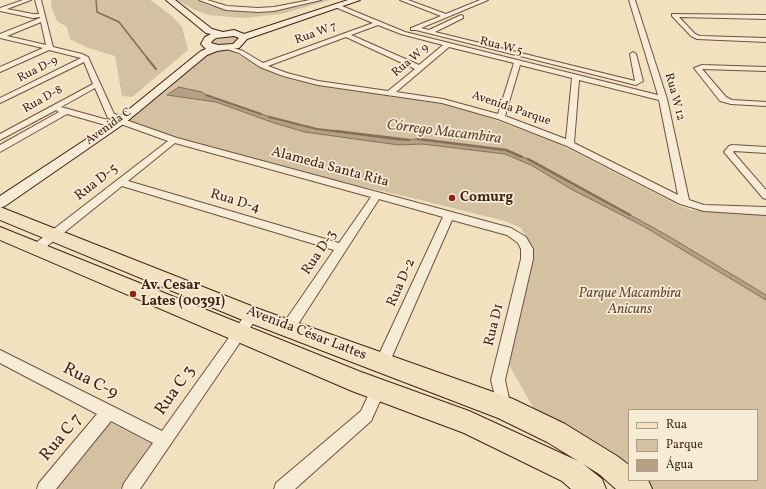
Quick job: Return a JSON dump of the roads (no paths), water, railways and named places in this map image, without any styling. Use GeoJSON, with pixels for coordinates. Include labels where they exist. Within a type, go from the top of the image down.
{"type":"FeatureCollection","features":[{"type":"Feature","properties":{"kind":"main road","name":"Avenida César Lattes"},"geometry":{"type":"LineString","coordinates":[[0,213],[252,315],[504,408],[556,433],[608,465],[638,489]]}},
{"type":"Feature","properties":{"kind":"main road","name":"Avenida César Lattes"},"geometry":{"type":"LineString","coordinates":[[0,233],[239,334],[378,390],[469,423],[571,472],[592,489]]}},
{"type":"Feature","properties":{"kind":"street"},"geometry":{"type":"LineString","coordinates":[[1,10],[28,0]]}},
{"type":"Feature","properties":{"kind":"street"},"geometry":{"type":"LineString","coordinates":[[38,0],[50,47]]}},
{"type":"Feature","properties":{"kind":"street","name":"Avenida Parque"},"geometry":{"type":"LineString","coordinates":[[165,0],[222,46],[262,66],[285,75],[318,83],[443,101],[501,117],[570,144],[684,202],[704,208],[766,211]]}},
{"type":"Feature","properties":{"kind":"street"},"geometry":{"type":"LineString","coordinates":[[170,0],[209,31],[240,36],[339,3],[356,0]]}},
{"type":"Feature","properties":{"kind":"street"},"geometry":{"type":"LineString","coordinates":[[202,0],[226,8],[258,10],[274,9],[318,0]]}},
{"type":"Feature","properties":{"kind":"street"},"geometry":{"type":"LineString","coordinates":[[403,0],[446,16]]}},
{"type":"Feature","properties":{"kind":"street"},"geometry":{"type":"LineString","coordinates":[[403,33],[484,0]]}},
{"type":"Feature","properties":{"kind":"street","name":"Rua W 12"},"geometry":{"type":"LineString","coordinates":[[632,0],[663,99],[684,202]]}},
{"type":"Feature","properties":{"kind":"street","name":"Rua W 5"},"geometry":{"type":"LineString","coordinates":[[339,3],[378,23],[403,33],[663,99]]}},
{"type":"Feature","properties":{"kind":"street"},"geometry":{"type":"LineString","coordinates":[[1,10],[43,17]]}},
{"type":"Feature","properties":{"kind":"street"},"geometry":{"type":"LineString","coordinates":[[766,17],[674,15],[693,35],[699,38],[766,40]]}},
{"type":"Feature","properties":{"kind":"street"},"geometry":{"type":"LineString","coordinates":[[1,36],[43,17]]}},
{"type":"Feature","properties":{"kind":"street"},"geometry":{"type":"LineString","coordinates":[[429,32],[461,17]]}},
{"type":"Feature","properties":{"kind":"street","name":"Rua W 7"},"geometry":{"type":"LineString","coordinates":[[262,66],[378,23]]}},
{"type":"Feature","properties":{"kind":"street"},"geometry":{"type":"LineString","coordinates":[[416,28],[636,82],[639,81],[633,54]]}},
{"type":"Feature","properties":{"kind":"street","name":"Avenida C"},"geometry":{"type":"LineString","coordinates":[[0,203],[117,121],[204,53],[222,46],[221,34]]}},
{"type":"Feature","properties":{"kind":"street"},"geometry":{"type":"LineString","coordinates":[[346,34],[419,68]]}},
{"type":"Feature","properties":{"kind":"street"},"geometry":{"type":"LineString","coordinates":[[1,36],[50,47],[86,58]]}},
{"type":"Feature","properties":{"kind":"street"},"geometry":{"type":"LineString","coordinates":[[222,46],[242,42],[240,36]]}},
{"type":"Feature","properties":{"kind":"street","name":"Rua W 9"},"geometry":{"type":"LineString","coordinates":[[390,93],[446,45]]}},
{"type":"Feature","properties":{"kind":"street"},"geometry":{"type":"LineString","coordinates":[[1,70],[50,47]]}},
{"type":"Feature","properties":{"kind":"street","name":"Alameda Santa Rita"},"geometry":{"type":"LineString","coordinates":[[86,58],[111,116],[117,121],[174,140],[511,232],[522,240],[527,249]]}},
{"type":"Feature","properties":{"kind":"street","name":"Rua D-9"},"geometry":{"type":"LineString","coordinates":[[0,101],[86,58]]}},
{"type":"Feature","properties":{"kind":"street"},"geometry":{"type":"LineString","coordinates":[[501,117],[517,62]]}},
{"type":"Feature","properties":{"kind":"street"},"geometry":{"type":"LineString","coordinates":[[766,69],[697,68],[723,99],[731,102],[766,104]]}},
{"type":"Feature","properties":{"kind":"street"},"geometry":{"type":"LineString","coordinates":[[570,144],[576,77]]}},
{"type":"Feature","properties":{"kind":"street","name":"Rua D-8"},"geometry":{"type":"LineString","coordinates":[[0,139],[98,84]]}},
{"type":"Feature","properties":{"kind":"street"},"geometry":{"type":"LineString","coordinates":[[54,108],[117,121]]}},
{"type":"Feature","properties":{"kind":"street"},"geometry":{"type":"LineString","coordinates":[[0,149],[66,111]]}},
{"type":"Feature","properties":{"kind":"street","name":"Avenida C"},"geometry":{"type":"LineString","coordinates":[[0,198],[117,121]]}},
{"type":"Feature","properties":{"kind":"street"},"geometry":{"type":"LineString","coordinates":[[0,139],[9,143]]}},
{"type":"Feature","properties":{"kind":"street","name":"Rua D-5"},"geometry":{"type":"LineString","coordinates":[[37,248],[174,140]]}},
{"type":"Feature","properties":{"kind":"street"},"geometry":{"type":"LineString","coordinates":[[766,150],[732,148],[728,152],[766,196]]}},
{"type":"Feature","properties":{"kind":"street","name":"Rua D-4"},"geometry":{"type":"LineString","coordinates":[[120,182],[341,248]]}},
{"type":"Feature","properties":{"kind":"street","name":"Rua D-3"},"geometry":{"type":"LineString","coordinates":[[288,328],[376,195]]}},
{"type":"Feature","properties":{"kind":"street","name":"Rua D-2"},"geometry":{"type":"LineString","coordinates":[[382,363],[449,215]]}},
{"type":"Feature","properties":{"kind":"street","name":"Rua D1"},"geometry":{"type":"LineString","coordinates":[[504,408],[498,380],[527,260],[527,249]]}},
{"type":"Feature","properties":{"kind":"street","name":"Rua C 3"},"geometry":{"type":"LineString","coordinates":[[130,489],[252,315]]}},
{"type":"Feature","properties":{"kind":"street","name":"Rua C-9"},"geometry":{"type":"LineString","coordinates":[[0,356],[164,440]]}},
{"type":"Feature","properties":{"kind":"street"},"geometry":{"type":"LineString","coordinates":[[282,489],[366,416],[378,390]]}},
{"type":"Feature","properties":{"kind":"street","name":"Rua C 7"},"geometry":{"type":"LineString","coordinates":[[45,489],[108,412]]}},
{"type":"Feature","properties":{"kind":"water"},"geometry":{"type":"Polygon","coordinates":[[[179,87],[202,92],[206,95],[264,115],[317,129],[399,140],[420,139],[506,150],[535,162],[670,237],[766,295],[766,300],[643,226],[571,189],[531,165],[505,154],[422,144],[399,145],[305,132],[274,123],[216,102],[167,95],[179,87]]]}},
{"type":"Feature","properties":{"kind":"waterway","name":"Córrego Macambira"},"geometry":{"type":"LineString","coordinates":[[96,0],[97,12],[119,22],[148,59]]}},
{"type":"Feature","properties":{"kind":"waterway","name":"Córrego Macambira"},"geometry":{"type":"LineString","coordinates":[[147,58],[156,69]]}},
{"type":"Feature","properties":{"kind":"waterway","name":"Córrego Macambira"},"geometry":{"type":"LineString","coordinates":[[206,95],[261,114]]}},
{"type":"Feature","properties":{"kind":"waterway","name":"Córrego Macambira"},"geometry":{"type":"LineString","coordinates":[[269,117],[317,129],[343,132]]}},
{"type":"Feature","properties":{"kind":"waterway","name":"Córrego Macambira"},"geometry":{"type":"LineString","coordinates":[[335,131],[409,140]]}},
{"type":"Feature","properties":{"kind":"waterway","name":"Córrego Macambira"},"geometry":{"type":"LineString","coordinates":[[418,139],[506,150],[522,157]]}},
{"type":"Feature","properties":{"kind":"waterway","name":"Córrego Macambira"},"geometry":{"type":"LineString","coordinates":[[528,159],[630,215]]}},
{"type":"Feature","properties":{"kind":"place","name":"Comurg"},"geometry":{"type":"Point","coordinates":[452,198]}},
{"type":"Feature","properties":{"kind":"place","name":"Av. Cesar Lates (00391)"},"geometry":{"type":"Point","coordinates":[133,294]}},
{"type":"Feature","properties":{"kind":"park label","name":"Parque Macambira Anicuns"},"geometry":{"type":"Point","coordinates":[630,302]}}]}
